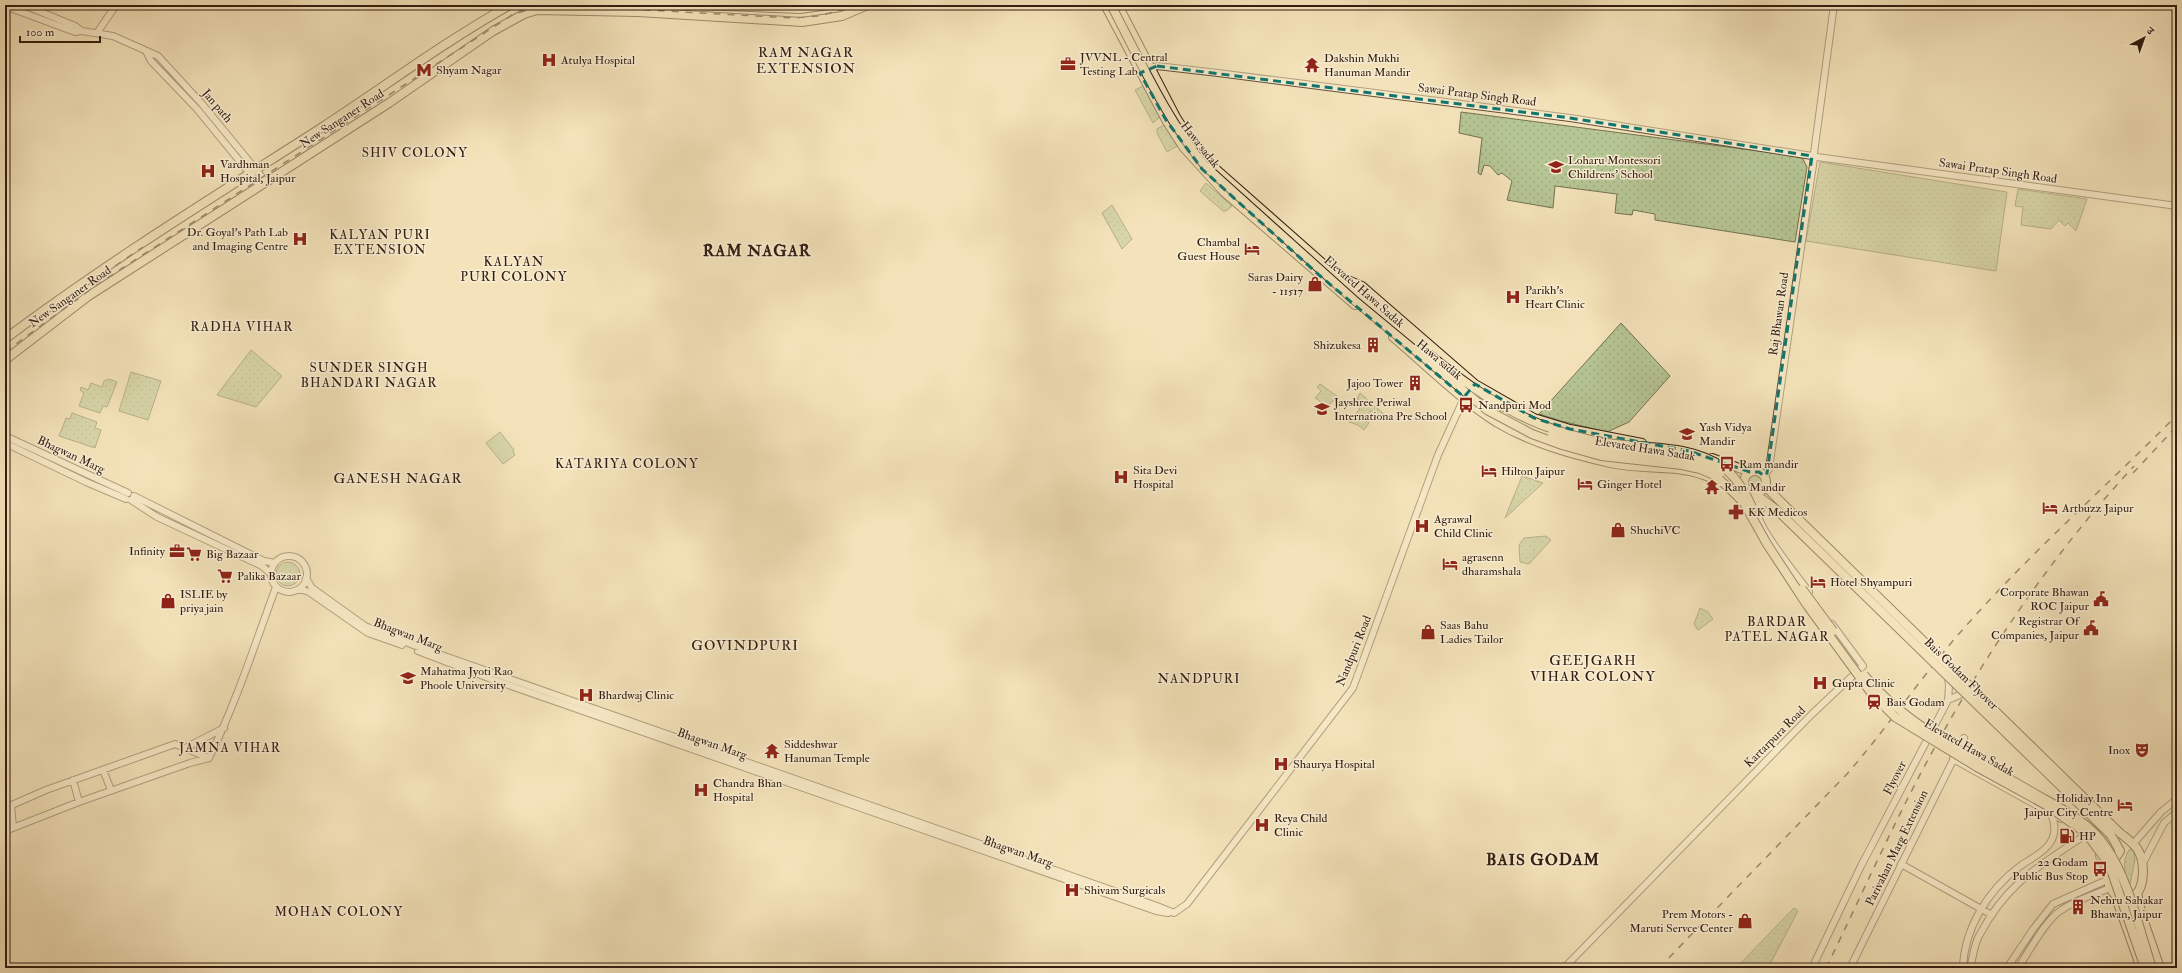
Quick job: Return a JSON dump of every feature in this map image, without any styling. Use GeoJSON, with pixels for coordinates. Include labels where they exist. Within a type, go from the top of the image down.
{"type":"FeatureCollection","features":[{"type":"Feature","properties":{"kind":"main road","name":"New Sanganer Road"},"geometry":{"type":"LineString","coordinates":[[5,339],[98,272],[403,71],[510,5]]}},
{"type":"Feature","properties":{"kind":"main road"},"geometry":{"type":"LineString","coordinates":[[655,9],[659,5]]}},
{"type":"Feature","properties":{"kind":"main road"},"geometry":{"type":"LineString","coordinates":[[698,5],[800,9],[829,5]]}},
{"type":"Feature","properties":{"kind":"main road","name":"New Sanganer Road"},"geometry":{"type":"LineString","coordinates":[[5,360],[87,297],[389,103],[506,24],[524,14],[537,10],[655,9],[802,22],[842,16],[868,5]]}},
{"type":"Feature","properties":{"kind":"main road","name":"Hawa sadak"},"geometry":{"type":"LineString","coordinates":[[1105,5],[1140,73],[1184,148],[1224,192],[1319,275],[1469,390],[1534,418],[1570,429],[1706,455],[1750,472]]}},
{"type":"Feature","properties":{"kind":"main road","name":"Elevated Hawa Sadak"},"geometry":{"type":"LineString","coordinates":[[1111,5],[1168,113],[1193,152],[1206,167],[1354,300],[1471,398],[1508,422],[1532,434],[1562,445],[1601,456],[1682,465],[1700,469],[1714,475],[1744,503],[1767,544],[1807,605],[1872,694],[1895,717],[1977,767],[2046,805],[2086,833],[2109,864],[2145,968]]}},
{"type":"Feature","properties":{"kind":"main road","name":"Hawa sadak"},"geometry":{"type":"LineString","coordinates":[[1118,5],[1150,69],[1185,132],[1204,156],[1217,170],[1336,275],[1362,286],[1469,390],[1496,421],[1556,449],[1614,464],[1680,469],[1703,474],[1730,491],[1750,492]]}},
{"type":"Feature","properties":{"kind":"main road"},"geometry":{"type":"LineString","coordinates":[[498,12],[506,24]]}},
{"type":"Feature","properties":{"kind":"main road","name":"Elevated Hawa Sadak"},"geometry":{"type":"LineString","coordinates":[[1336,275],[1429,354],[1467,384],[1492,400],[1534,422],[1554,430],[1600,442],[1671,450],[1706,458],[1724,469],[1734,479],[1748,500],[1774,548],[1854,661],[1878,690],[1904,714],[1936,735],[2069,813],[2090,829],[2106,846],[2127,888],[2152,968]]}},
{"type":"Feature","properties":{"kind":"main road"},"geometry":{"type":"LineString","coordinates":[[1469,390],[1496,408],[1526,424],[1564,438],[1603,449],[1703,464],[1716,470],[1730,481],[1744,503]]}},
{"type":"Feature","properties":{"kind":"main road"},"geometry":{"type":"LineString","coordinates":[[1653,467],[1656,446]]}},
{"type":"Feature","properties":{"kind":"main road"},"geometry":{"type":"LineString","coordinates":[[1756,471],[1766,474],[1765,486],[1761,491],[1750,492],[1746,488],[1744,481],[1750,472],[1756,471]]}},
{"type":"Feature","properties":{"kind":"main road","name":"Bais Godam Flyover"},"geometry":{"type":"LineString","coordinates":[[1765,486],[1781,508],[1948,677],[2111,835],[2118,844],[2120,851]]}},
{"type":"Feature","properties":{"kind":"main road","name":"Bais Godam Flyover"},"geometry":{"type":"LineString","coordinates":[[1750,492],[1781,508],[2133,844]]}},
{"type":"Feature","properties":{"kind":"main road"},"geometry":{"type":"LineString","coordinates":[[2141,968],[2107,880],[2108,872],[2120,851],[2133,844],[2137,849],[2143,863],[2137,893],[2142,916],[2160,968]]}},
{"type":"Feature","properties":{"kind":"main road"},"geometry":{"type":"LineString","coordinates":[[2112,892],[2124,900],[2132,898],[2137,893]]}},
{"type":"Feature","properties":{"kind":"street"},"geometry":{"type":"LineString","coordinates":[[24,5],[75,26],[82,31]]}},
{"type":"Feature","properties":{"kind":"street"},"geometry":{"type":"LineString","coordinates":[[97,33],[116,5]]}},
{"type":"Feature","properties":{"kind":"street","name":"Raj Bhawan Road"},"geometry":{"type":"LineString","coordinates":[[1766,474],[1814,156],[1834,5]]}},
{"type":"Feature","properties":{"kind":"street"},"geometry":{"type":"LineString","coordinates":[[5,6],[75,32],[82,31]]}},
{"type":"Feature","properties":{"kind":"street","name":"Jan path"},"geometry":{"type":"LineString","coordinates":[[82,31],[113,36],[146,51],[151,61],[197,109],[263,184]]}},
{"type":"Feature","properties":{"kind":"street","name":"Sawai Pratap Singh Road"},"geometry":{"type":"LineString","coordinates":[[1140,73],[1157,66],[1570,118],[1814,156],[2177,206]]}},
{"type":"Feature","properties":{"kind":"street","name":"Nandpuri Road"},"geometry":{"type":"LineString","coordinates":[[1174,913],[1187,904],[1353,688],[1438,455],[1469,390]]}},
{"type":"Feature","properties":{"kind":"street","name":"Bhagwan Marg"},"geometry":{"type":"LineString","coordinates":[[5,436],[264,561],[275,563]]}},
{"type":"Feature","properties":{"kind":"street","name":"Bhagwan Marg"},"geometry":{"type":"LineString","coordinates":[[5,443],[86,482],[130,497],[157,517],[262,566],[271,574]]}},
{"type":"Feature","properties":{"kind":"street"},"geometry":{"type":"LineString","coordinates":[[1750,492],[1761,509]]}},
{"type":"Feature","properties":{"kind":"street","name":"Kartarpura Road"},"geometry":{"type":"LineString","coordinates":[[1564,968],[1811,715],[1863,666],[1777,549],[1761,522],[1759,515],[1764,500]]}},
{"type":"Feature","properties":{"kind":"street"},"geometry":{"type":"LineString","coordinates":[[5,831],[111,790],[209,758],[224,728],[276,587],[271,574],[275,563],[280,559],[288,557],[296,558],[303,563],[306,571],[306,578],[299,589],[288,592],[276,587]]}},
{"type":"Feature","properties":{"kind":"street","name":"Bhagwan Marg"},"geometry":{"type":"LineString","coordinates":[[306,578],[312,588],[373,630],[492,674],[1174,913]]}},
{"type":"Feature","properties":{"kind":"street","name":"Bhagwan Marg"},"geometry":{"type":"LineString","coordinates":[[299,589],[309,592],[368,633],[491,679],[1156,911],[1174,913]]}},
{"type":"Feature","properties":{"kind":"street","name":"Flyover"},"geometry":{"type":"LineString","coordinates":[[1812,968],[1849,894],[1861,866],[1948,700],[1950,686],[1948,677]]}},
{"type":"Feature","properties":{"kind":"street"},"geometry":{"type":"LineString","coordinates":[[1948,700],[1964,693]]}},
{"type":"Feature","properties":{"kind":"street"},"geometry":{"type":"LineString","coordinates":[[187,748],[224,728]]}},
{"type":"Feature","properties":{"kind":"street","name":"Parivahan Marg Extension"},"geometry":{"type":"LineString","coordinates":[[1850,968],[1964,738]]}},
{"type":"Feature","properties":{"kind":"street"},"geometry":{"type":"LineString","coordinates":[[13,827],[8,807],[73,780],[174,744],[209,758]]}},
{"type":"Feature","properties":{"kind":"street"},"geometry":{"type":"LineString","coordinates":[[1953,758],[2050,814],[2064,820],[2084,836],[2092,845],[2108,872]]}},
{"type":"Feature","properties":{"kind":"street"},"geometry":{"type":"LineString","coordinates":[[103,770],[111,790]]}},
{"type":"Feature","properties":{"kind":"street"},"geometry":{"type":"LineString","coordinates":[[73,780],[79,802]]}},
{"type":"Feature","properties":{"kind":"street"},"geometry":{"type":"LineString","coordinates":[[2133,844],[2161,812],[2177,799]]}},
{"type":"Feature","properties":{"kind":"street"},"geometry":{"type":"LineString","coordinates":[[2143,863],[2164,823],[2177,812]]}},
{"type":"Feature","properties":{"kind":"street"},"geometry":{"type":"LineString","coordinates":[[1963,968],[1966,940],[1982,909],[2008,875],[2051,842],[2055,827],[2050,814]]}},
{"type":"Feature","properties":{"kind":"street"},"geometry":{"type":"LineString","coordinates":[[1970,968],[1979,937],[1992,915],[2010,890],[2031,871],[2084,836]]}},
{"type":"Feature","properties":{"kind":"street"},"geometry":{"type":"LineString","coordinates":[[2051,842],[2060,852]]}},
{"type":"Feature","properties":{"kind":"street"},"geometry":{"type":"LineString","coordinates":[[1901,864],[1992,915]]}},
{"type":"Feature","properties":{"kind":"street"},"geometry":{"type":"LineString","coordinates":[[2008,968],[2034,928],[2053,904],[2107,880]]}},
{"type":"Feature","properties":{"kind":"street"},"geometry":{"type":"LineString","coordinates":[[2018,968],[2041,933],[2058,911],[2087,897],[2112,892]]}},
{"type":"Feature","properties":{"kind":"highlighted area"},"geometry":{"type":"Polygon","coordinates":[[[1157,66],[1570,118],[1812,156],[1767,473],[1764,476],[1759,472],[1750,472],[1689,451],[1570,429],[1534,418],[1475,384],[1464,397],[1319,275],[1202,169],[1166,120],[1140,73],[1157,66]]]}},
{"type":"Feature","properties":{"kind":"green space"},"geometry":{"type":"Polygon","coordinates":[[[1143,86],[1160,117],[1153,123],[1135,90],[1143,86]]]}},
{"type":"Feature","properties":{"kind":"green space"},"geometry":{"type":"Polygon","coordinates":[[[1461,112],[1797,156],[1803,159],[1807,167],[1795,242],[1655,220],[1655,214],[1633,210],[1632,215],[1615,213],[1617,194],[1555,186],[1553,208],[1507,200],[1512,181],[1502,173],[1498,175],[1490,166],[1484,165],[1481,175],[1478,173],[1482,138],[1459,133],[1461,112]]]}},
{"type":"Feature","properties":{"kind":"green space"},"geometry":{"type":"Polygon","coordinates":[[[1164,125],[1177,146],[1167,152],[1157,133],[1157,129],[1164,125]]]}},
{"type":"Feature","properties":{"kind":"green space"},"geometry":{"type":"Polygon","coordinates":[[[1820,162],[2007,192],[1996,271],[1806,241],[1820,162]]]}},
{"type":"Feature","properties":{"kind":"green space"},"geometry":{"type":"Polygon","coordinates":[[[1206,183],[1232,206],[1226,211],[1223,211],[1200,191],[1206,183]]]}},
{"type":"Feature","properties":{"kind":"green space"},"geometry":{"type":"Polygon","coordinates":[[[2018,189],[2087,199],[2076,231],[2068,223],[2065,226],[2059,220],[2051,229],[2021,225],[2023,207],[2015,206],[2018,189]]]}},
{"type":"Feature","properties":{"kind":"green space"},"geometry":{"type":"Polygon","coordinates":[[[1112,205],[1132,239],[1122,249],[1102,213],[1112,205]]]}},
{"type":"Feature","properties":{"kind":"green space"},"geometry":{"type":"Polygon","coordinates":[[[1621,323],[1670,376],[1629,422],[1607,432],[1539,414],[1621,323]]]}},
{"type":"Feature","properties":{"kind":"green space"},"geometry":{"type":"Polygon","coordinates":[[[251,350],[282,376],[256,407],[217,395],[251,350]]]}},
{"type":"Feature","properties":{"kind":"green space"},"geometry":{"type":"Polygon","coordinates":[[[131,372],[161,381],[148,420],[119,411],[131,372]]]}},
{"type":"Feature","properties":{"kind":"green space"},"geometry":{"type":"Polygon","coordinates":[[[109,379],[117,382],[107,407],[103,406],[100,413],[79,406],[84,393],[80,390],[81,387],[88,390],[91,383],[102,387],[104,381],[109,379]]]}},
{"type":"Feature","properties":{"kind":"green space"},"geometry":{"type":"Polygon","coordinates":[[[1320,384],[1337,396],[1327,408],[1324,403],[1321,405],[1320,401],[1315,398],[1321,391],[1317,387],[1320,384]]]}},
{"type":"Feature","properties":{"kind":"green space"},"geometry":{"type":"Polygon","coordinates":[[[1360,393],[1385,415],[1381,419],[1371,411],[1365,418],[1369,423],[1364,430],[1358,425],[1349,422],[1359,410],[1360,401],[1357,399],[1360,393]]]}},
{"type":"Feature","properties":{"kind":"green space"},"geometry":{"type":"Polygon","coordinates":[[[72,413],[97,422],[95,428],[101,430],[95,448],[59,436],[66,418],[70,419],[72,413]]]}},
{"type":"Feature","properties":{"kind":"green space"},"geometry":{"type":"Polygon","coordinates":[[[500,432],[514,450],[513,452],[515,455],[503,464],[486,443],[500,432]]]}},
{"type":"Feature","properties":{"kind":"green space"},"geometry":{"type":"Polygon","coordinates":[[[1754,474],[1760,476],[1762,482],[1760,488],[1754,490],[1748,488],[1746,482],[1748,476],[1754,474]]]}},
{"type":"Feature","properties":{"kind":"green space"},"geometry":{"type":"Polygon","coordinates":[[[1522,476],[1543,483],[1505,518],[1522,476]]]}},
{"type":"Feature","properties":{"kind":"green space"},"geometry":{"type":"Polygon","coordinates":[[[1546,536],[1551,540],[1529,564],[1520,562],[1519,545],[1524,538],[1546,536]]]}},
{"type":"Feature","properties":{"kind":"green space"},"geometry":{"type":"Polygon","coordinates":[[[288,562],[293,563],[299,569],[299,579],[293,585],[288,586],[283,585],[277,579],[276,574],[277,569],[283,563],[288,562]]]}},
{"type":"Feature","properties":{"kind":"green space"},"geometry":{"type":"Polygon","coordinates":[[[1700,608],[1708,612],[1713,619],[1698,630],[1694,624],[1700,608]]]}},
{"type":"Feature","properties":{"kind":"green space"},"geometry":{"type":"Polygon","coordinates":[[[2130,849],[2134,851],[2135,860],[2129,889],[2125,874],[2125,858],[2130,849]]]}},
{"type":"Feature","properties":{"kind":"green space"},"geometry":{"type":"Polygon","coordinates":[[[1794,908],[1798,911],[1768,968],[1736,968],[1794,908]]]}},
{"type":"Feature","properties":{"kind":"railway"},"geometry":{"type":"LineString","coordinates":[[5,352],[98,284],[512,15],[530,9],[555,5],[793,18],[819,16],[859,5]]}},
{"type":"Feature","properties":{"kind":"railway"},"geometry":{"type":"LineString","coordinates":[[115,266],[143,247]]}},
{"type":"Feature","properties":{"kind":"railway"},"geometry":{"type":"LineString","coordinates":[[1659,968],[1847,774],[1950,645],[1990,599],[2177,415]]}},
{"type":"Feature","properties":{"kind":"railway"},"geometry":{"type":"LineString","coordinates":[[2133,473],[2177,426]]}},
{"type":"Feature","properties":{"kind":"railway"},"geometry":{"type":"LineString","coordinates":[[1826,968],[1909,796],[1932,752],[1983,665],[2010,623],[2069,542],[2134,466]]}},
{"type":"Feature","properties":{"kind":"place","name":"Atulya Hospital"},"geometry":{"type":"Point","coordinates":[549,60]}},
{"type":"Feature","properties":{"kind":"place","name":"JVVNL - Central Testing Lab"},"geometry":{"type":"Point","coordinates":[1068,64]}},
{"type":"Feature","properties":{"kind":"place","name":"Dakshin Mukhi Hanuman Mandir"},"geometry":{"type":"Point","coordinates":[1312,65]}},
{"type":"Feature","properties":{"kind":"place","name":"Shyam Nagar"},"geometry":{"type":"Point","coordinates":[424,70]}},
{"type":"Feature","properties":{"kind":"place","name":"Loharu Montessori Childrens' School"},"geometry":{"type":"Point","coordinates":[1556,167]}},
{"type":"Feature","properties":{"kind":"place","name":"Vardhman Hospital, Jaipur"},"geometry":{"type":"Point","coordinates":[208,171]}},
{"type":"Feature","properties":{"kind":"place","name":"Dr. Goyal's Path Lab and Imaging Centre"},"geometry":{"type":"Point","coordinates":[300,239]}},
{"type":"Feature","properties":{"kind":"place","name":"Chambal Guest House"},"geometry":{"type":"Point","coordinates":[1252,249]}},
{"type":"Feature","properties":{"kind":"place","name":"Saras Dairy - 11517"},"geometry":{"type":"Point","coordinates":[1315,284]}},
{"type":"Feature","properties":{"kind":"place","name":"Parikh's Heart Clinic"},"geometry":{"type":"Point","coordinates":[1513,297]}},
{"type":"Feature","properties":{"kind":"place","name":"Shizukesa"},"geometry":{"type":"Point","coordinates":[1373,345]}},
{"type":"Feature","properties":{"kind":"place","name":"Jajoo Tower"},"geometry":{"type":"Point","coordinates":[1415,383]}},
{"type":"Feature","properties":{"kind":"place","name":"Nandpuri Mod"},"geometry":{"type":"Point","coordinates":[1466,405]}},
{"type":"Feature","properties":{"kind":"place","name":"Jayshree Periwal Internationa Pre School"},"geometry":{"type":"Point","coordinates":[1322,409]}},
{"type":"Feature","properties":{"kind":"place","name":"Yash Vidya Mandir"},"geometry":{"type":"Point","coordinates":[1687,434]}},
{"type":"Feature","properties":{"kind":"place","name":"Ram mandir"},"geometry":{"type":"Point","coordinates":[1727,464]}},
{"type":"Feature","properties":{"kind":"place","name":"Hilton Jaipur"},"geometry":{"type":"Point","coordinates":[1489,471]}},
{"type":"Feature","properties":{"kind":"place","name":"Sita Devi Hospital"},"geometry":{"type":"Point","coordinates":[1121,477]}},
{"type":"Feature","properties":{"kind":"place","name":"Ginger Hotel"},"geometry":{"type":"Point","coordinates":[1585,484]}},
{"type":"Feature","properties":{"kind":"place","name":"Ram Mandir"},"geometry":{"type":"Point","coordinates":[1712,487]}},
{"type":"Feature","properties":{"kind":"place","name":"Artbuzz Jaipur"},"geometry":{"type":"Point","coordinates":[2050,508]}},
{"type":"Feature","properties":{"kind":"place","name":"KK Medicos"},"geometry":{"type":"Point","coordinates":[1736,512]}},
{"type":"Feature","properties":{"kind":"place","name":"Agrawal Child Clinic"},"geometry":{"type":"Point","coordinates":[1422,526]}},
{"type":"Feature","properties":{"kind":"place","name":"ShuchiVC"},"geometry":{"type":"Point","coordinates":[1618,530]}},
{"type":"Feature","properties":{"kind":"place","name":"Infinity"},"geometry":{"type":"Point","coordinates":[177,551]}},
{"type":"Feature","properties":{"kind":"place","name":"Big Bazaar"},"geometry":{"type":"Point","coordinates":[194,554]}},
{"type":"Feature","properties":{"kind":"place","name":"agrasenn dharamshala"},"geometry":{"type":"Point","coordinates":[1450,564]}},
{"type":"Feature","properties":{"kind":"place","name":"Palika Bazaar"},"geometry":{"type":"Point","coordinates":[225,576]}},
{"type":"Feature","properties":{"kind":"place","name":"Hotel Shyampuri"},"geometry":{"type":"Point","coordinates":[1818,582]}},
{"type":"Feature","properties":{"kind":"place","name":"Corporate Bhawan ROC Jaipur"},"geometry":{"type":"Point","coordinates":[2101,599]}},
{"type":"Feature","properties":{"kind":"place","name":"ISLIE by priya jain"},"geometry":{"type":"Point","coordinates":[168,601]}},
{"type":"Feature","properties":{"kind":"place","name":"Registrar Of Companies, Jaipur"},"geometry":{"type":"Point","coordinates":[2091,628]}},
{"type":"Feature","properties":{"kind":"place","name":"Saas Bahu Ladies Tailor"},"geometry":{"type":"Point","coordinates":[1428,632]}},
{"type":"Feature","properties":{"kind":"place","name":"Mahatma Jyoti Rao Phoole University"},"geometry":{"type":"Point","coordinates":[408,678]}},
{"type":"Feature","properties":{"kind":"place","name":"Gupta Clinic"},"geometry":{"type":"Point","coordinates":[1820,683]}},
{"type":"Feature","properties":{"kind":"place","name":"Bhardwaj Clinic"},"geometry":{"type":"Point","coordinates":[586,695]}},
{"type":"Feature","properties":{"kind":"place","name":"Bais Godam"},"geometry":{"type":"Point","coordinates":[1874,702]}},
{"type":"Feature","properties":{"kind":"place","name":"Inox"},"geometry":{"type":"Point","coordinates":[2142,750]}},
{"type":"Feature","properties":{"kind":"place","name":"Siddeshwar Hanuman Temple"},"geometry":{"type":"Point","coordinates":[772,751]}},
{"type":"Feature","properties":{"kind":"place","name":"Shaurya Hospital"},"geometry":{"type":"Point","coordinates":[1281,764]}},
{"type":"Feature","properties":{"kind":"place","name":"Chandra Bhan Hospital"},"geometry":{"type":"Point","coordinates":[701,790]}},
{"type":"Feature","properties":{"kind":"place","name":"Holiday Inn Jaipur City Centre"},"geometry":{"type":"Point","coordinates":[2125,805]}},
{"type":"Feature","properties":{"kind":"place","name":"Reya Child Clinic"},"geometry":{"type":"Point","coordinates":[1262,825]}},
{"type":"Feature","properties":{"kind":"place","name":"HP"},"geometry":{"type":"Point","coordinates":[2067,836]}},
{"type":"Feature","properties":{"kind":"place","name":"22 Godam Public Bus Stop"},"geometry":{"type":"Point","coordinates":[2100,869]}},
{"type":"Feature","properties":{"kind":"place","name":"Shivam Surgicals"},"geometry":{"type":"Point","coordinates":[1072,890]}},
{"type":"Feature","properties":{"kind":"place","name":"Nehru Sahakar Bhawan, Jaipur"},"geometry":{"type":"Point","coordinates":[2078,907]}},
{"type":"Feature","properties":{"kind":"place","name":"Prem Motors - Maruti Servce Center"},"geometry":{"type":"Point","coordinates":[1745,921]}},
{"type":"Feature","properties":{"kind":"district","name":"RAM NAGAR EXTENSION"},"geometry":{"type":"Point","coordinates":[806,60]}},
{"type":"Feature","properties":{"kind":"district","name":"SHIV COLONY"},"geometry":{"type":"Point","coordinates":[415,153]}},
{"type":"Feature","properties":{"kind":"district","name":"KALYAN PURI EXTENSION"},"geometry":{"type":"Point","coordinates":[380,242]}},
{"type":"Feature","properties":{"kind":"district","name":"RAM NAGAR"},"geometry":{"type":"Point","coordinates":[757,251]}},
{"type":"Feature","properties":{"kind":"district","name":"KALYAN PURI COLONY"},"geometry":{"type":"Point","coordinates":[514,270]}},
{"type":"Feature","properties":{"kind":"district","name":"RADHA VIHAR"},"geometry":{"type":"Point","coordinates":[242,327]}},
{"type":"Feature","properties":{"kind":"district","name":"SUNDER SINGH BHANDARI NAGAR"},"geometry":{"type":"Point","coordinates":[369,376]}},
{"type":"Feature","properties":{"kind":"district","name":"KATARIYA COLONY"},"geometry":{"type":"Point","coordinates":[627,464]}},
{"type":"Feature","properties":{"kind":"district","name":"GANESH NAGAR"},"geometry":{"type":"Point","coordinates":[398,478]}},
{"type":"Feature","properties":{"kind":"district","name":"BARDAR PATEL NAGAR"},"geometry":{"type":"Point","coordinates":[1777,630]}},
{"type":"Feature","properties":{"kind":"district","name":"GOVINDPURI"},"geometry":{"type":"Point","coordinates":[745,645]}},
{"type":"Feature","properties":{"kind":"district","name":"GEEJGARH VIHAR COLONY"},"geometry":{"type":"Point","coordinates":[1593,668]}},
{"type":"Feature","properties":{"kind":"district","name":"NANDPURI"},"geometry":{"type":"Point","coordinates":[1199,679]}},
{"type":"Feature","properties":{"kind":"district","name":"JAMNA VIHAR"},"geometry":{"type":"Point","coordinates":[230,748]}},
{"type":"Feature","properties":{"kind":"district","name":"BAIS GODAM"},"geometry":{"type":"Point","coordinates":[1543,860]}},
{"type":"Feature","properties":{"kind":"district","name":"MOHAN COLONY"},"geometry":{"type":"Point","coordinates":[339,912]}}]}
